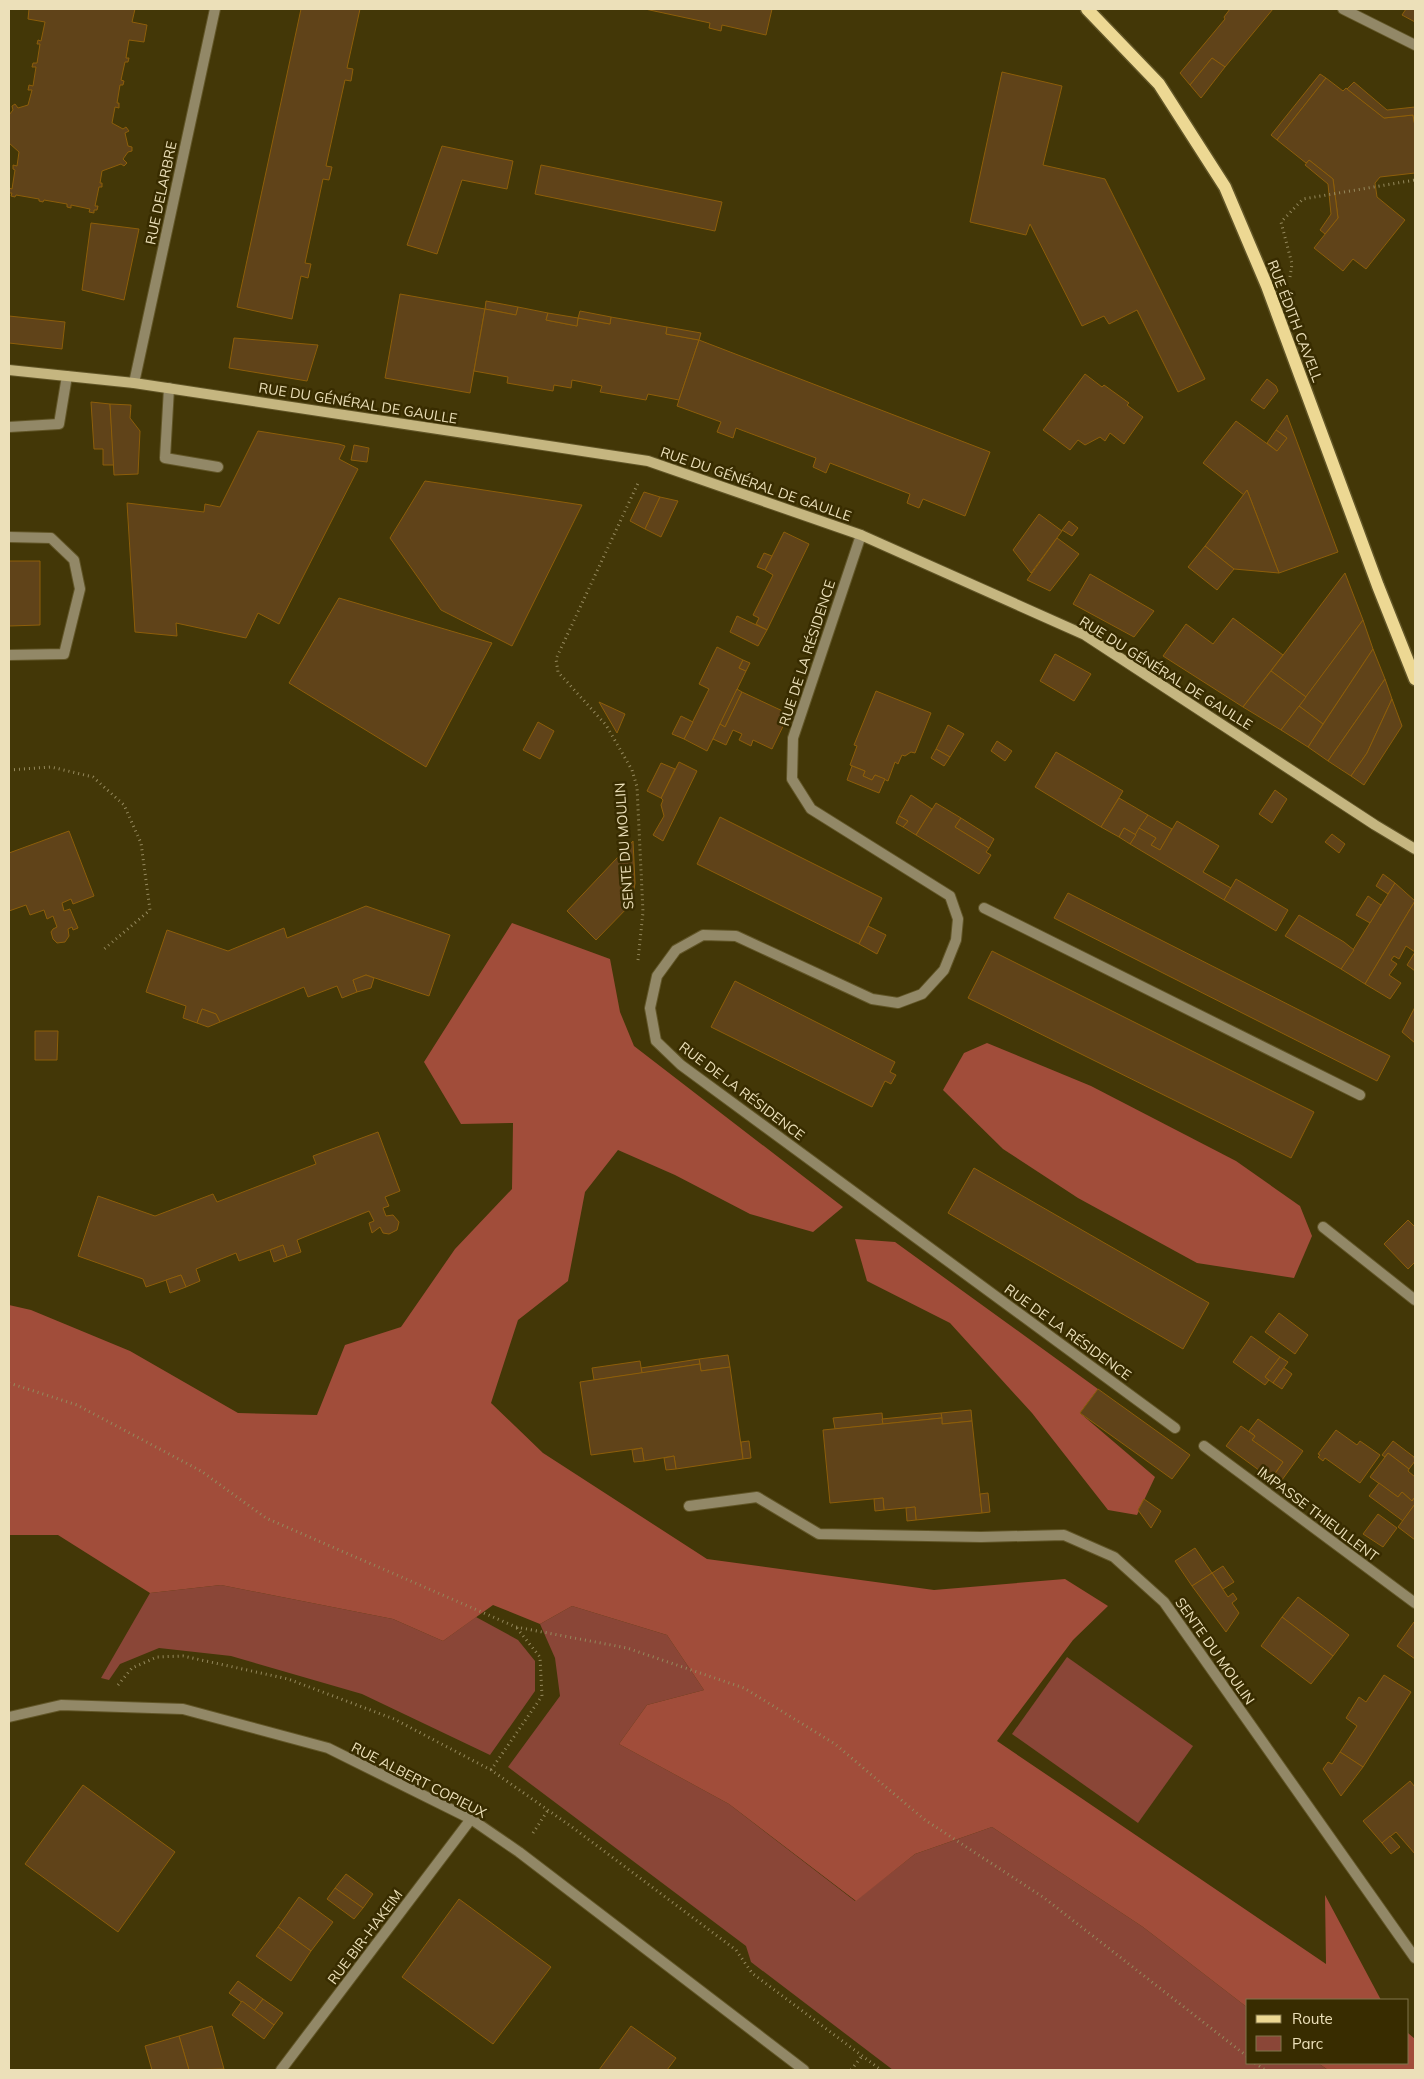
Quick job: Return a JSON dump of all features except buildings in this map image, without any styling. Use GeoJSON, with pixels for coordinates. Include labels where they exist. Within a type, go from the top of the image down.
{"type":"FeatureCollection","features":[{"type":"Feature","properties":{"kind":"main road","name":"RUE ÉDITH CAVELL"},"geometry":{"type":"LineString","coordinates":[[1087,9],[1159,84],[1225,186],[1267,286],[1382,595],[1415,678]]}},
{"type":"Feature","properties":{"kind":"main road","name":"RUE DU GÉNÉRAL DE GAULLE"},"geometry":{"type":"LineString","coordinates":[[9,370],[134,383],[648,461],[861,535],[1085,635],[1375,825],[1415,849]]}},
{"type":"Feature","properties":{"kind":"street","name":"RUE DELARBRE"},"geometry":{"type":"LineString","coordinates":[[134,383],[216,9]]}},
{"type":"Feature","properties":{"kind":"street"},"geometry":{"type":"LineString","coordinates":[[1343,9],[1415,45]]}},
{"type":"Feature","properties":{"kind":"street"},"geometry":{"type":"LineString","coordinates":[[9,427],[59,424],[68,376]]}},
{"type":"Feature","properties":{"kind":"street"},"geometry":{"type":"LineString","coordinates":[[168,388],[165,458],[218,467]]}},
{"type":"Feature","properties":{"kind":"street","name":"RUE DE LA RÉSIDENCE"},"geometry":{"type":"LineString","coordinates":[[861,535],[793,738],[792,779],[811,809],[950,896],[958,919],[956,940],[944,970],[922,994],[898,1003],[872,999],[736,936],[703,935],[676,950],[657,976],[650,1008],[656,1041],[681,1065],[1175,1428]]}},
{"type":"Feature","properties":{"kind":"street"},"geometry":{"type":"LineString","coordinates":[[9,537],[51,538],[74,560],[80,589],[64,654],[9,655]]}},
{"type":"Feature","properties":{"kind":"street"},"geometry":{"type":"LineString","coordinates":[[984,908],[1360,1095]]}},
{"type":"Feature","properties":{"kind":"street"},"geometry":{"type":"LineString","coordinates":[[1323,1227],[1415,1300]]}},
{"type":"Feature","properties":{"kind":"street","name":"IMPASSE THIEULLENT"},"geometry":{"type":"LineString","coordinates":[[1204,1446],[1415,1604]]}},
{"type":"Feature","properties":{"kind":"street","name":"SENTE DU MOULIN"},"geometry":{"type":"LineString","coordinates":[[689,1506],[757,1497],[819,1534],[980,1537],[1064,1535],[1114,1557],[1164,1602],[1415,1958]]}},
{"type":"Feature","properties":{"kind":"street","name":"RUE ALBERT COPIEUX"},"geometry":{"type":"LineString","coordinates":[[9,1717],[61,1705],[183,1709],[328,1748],[471,1820],[527,1858],[804,2070]]}},
{"type":"Feature","properties":{"kind":"street","name":"RUE BIR-HAKEIM"},"geometry":{"type":"LineString","coordinates":[[281,2070],[471,1820]]}},
{"type":"Feature","properties":{"kind":"path"},"geometry":{"type":"LineString","coordinates":[[1267,286],[1290,278],[1292,264],[1281,222],[1303,199],[1415,180]]}},
{"type":"Feature","properties":{"kind":"path","name":"SENTE DU MOULIN"},"geometry":{"type":"LineString","coordinates":[[626,508],[556,659],[558,672],[591,706],[606,725],[632,770],[637,787],[643,912],[637,969]]}},
{"type":"Feature","properties":{"kind":"path"},"geometry":{"type":"LineString","coordinates":[[9,770],[51,767],[93,777],[124,805],[141,843],[150,910],[103,950]]}},
{"type":"Feature","properties":{"kind":"path"},"geometry":{"type":"LineString","coordinates":[[9,1383],[77,1406],[201,1471],[266,1518],[516,1626],[627,1648],[744,1688],[835,1744],[925,1820],[1043,1897],[1246,2055]]}},
{"type":"Feature","properties":{"kind":"path"},"geometry":{"type":"LineString","coordinates":[[491,1770],[542,1696],[540,1657],[516,1626]]}},
{"type":"Feature","properties":{"kind":"path"},"geometry":{"type":"LineString","coordinates":[[100,1706],[132,1668],[157,1657],[183,1656],[288,1679],[394,1719],[491,1770],[572,1827],[736,1950],[752,1973],[881,2070]]}},
{"type":"Feature","properties":{"kind":"path"},"geometry":{"type":"LineString","coordinates":[[851,2070],[862,2056]]}},
{"type":"Feature","properties":{"kind":"green space"},"geometry":{"type":"Polygon","coordinates":[[[221,1585],[393,1619],[443,1641],[476,1617],[518,1640],[535,1661],[535,1691],[490,1755],[362,1694],[231,1656],[159,1648],[120,1664],[109,1680],[101,1678],[150,1593],[221,1585]]]}},
{"type":"Feature","properties":{"kind":"green space"},"geometry":{"type":"Polygon","coordinates":[[[572,1606],[667,1635],[704,1690],[647,1705],[619,1744],[729,1804],[855,1901],[915,1854],[992,1827],[1143,1927],[1246,2006],[1246,2064],[1319,2064],[1328,2070],[893,2070],[751,1962],[746,1946],[508,1767],[560,1696],[555,1658],[540,1624],[572,1606]]]}},
{"type":"Feature","properties":{"kind":"green space"},"geometry":{"type":"Polygon","coordinates":[[[1067,1657],[1193,1746],[1138,1823],[1012,1734],[1067,1657]]]}},
{"type":"Feature","properties":{"kind":"shaded area"},"geometry":{"type":"Polygon","coordinates":[[[512,923],[610,959],[620,1012],[634,1046],[843,1207],[813,1232],[750,1214],[675,1175],[618,1150],[585,1192],[568,1281],[518,1320],[491,1403],[543,1453],[707,1559],[934,1590],[1065,1579],[1108,1606],[1073,1640],[997,1741],[1326,1964],[1325,1895],[1380,1999],[1246,1999],[1246,2006],[1143,1927],[992,1827],[915,1854],[856,1901],[729,1804],[619,1744],[647,1705],[704,1690],[667,1635],[572,1606],[540,1624],[493,1605],[443,1641],[393,1619],[221,1585],[150,1593],[58,1535],[9,1535],[9,1305],[31,1310],[130,1351],[238,1413],[317,1415],[345,1345],[401,1327],[455,1249],[512,1189],[513,1123],[461,1124],[424,1062],[512,923]]]}},
{"type":"Feature","properties":{"kind":"shaded area"},"geometry":{"type":"Polygon","coordinates":[[[987,1043],[1091,1086],[1236,1161],[1300,1206],[1312,1236],[1294,1278],[1197,1263],[1078,1198],[1003,1149],[943,1090],[964,1053],[987,1043]]]}},
{"type":"Feature","properties":{"kind":"shaded area"},"geometry":{"type":"Polygon","coordinates":[[[855,1239],[895,1242],[1098,1389],[1080,1413],[1155,1477],[1137,1515],[1108,1510],[1032,1413],[950,1323],[867,1281],[855,1239]]]}},
{"type":"Feature","properties":{"kind":"shaded area"},"geometry":{"type":"Polygon","coordinates":[[[1409,2034],[1415,2039],[1415,2070],[1328,2070],[1319,2064],[1409,2064],[1409,2034]]]}}]}
